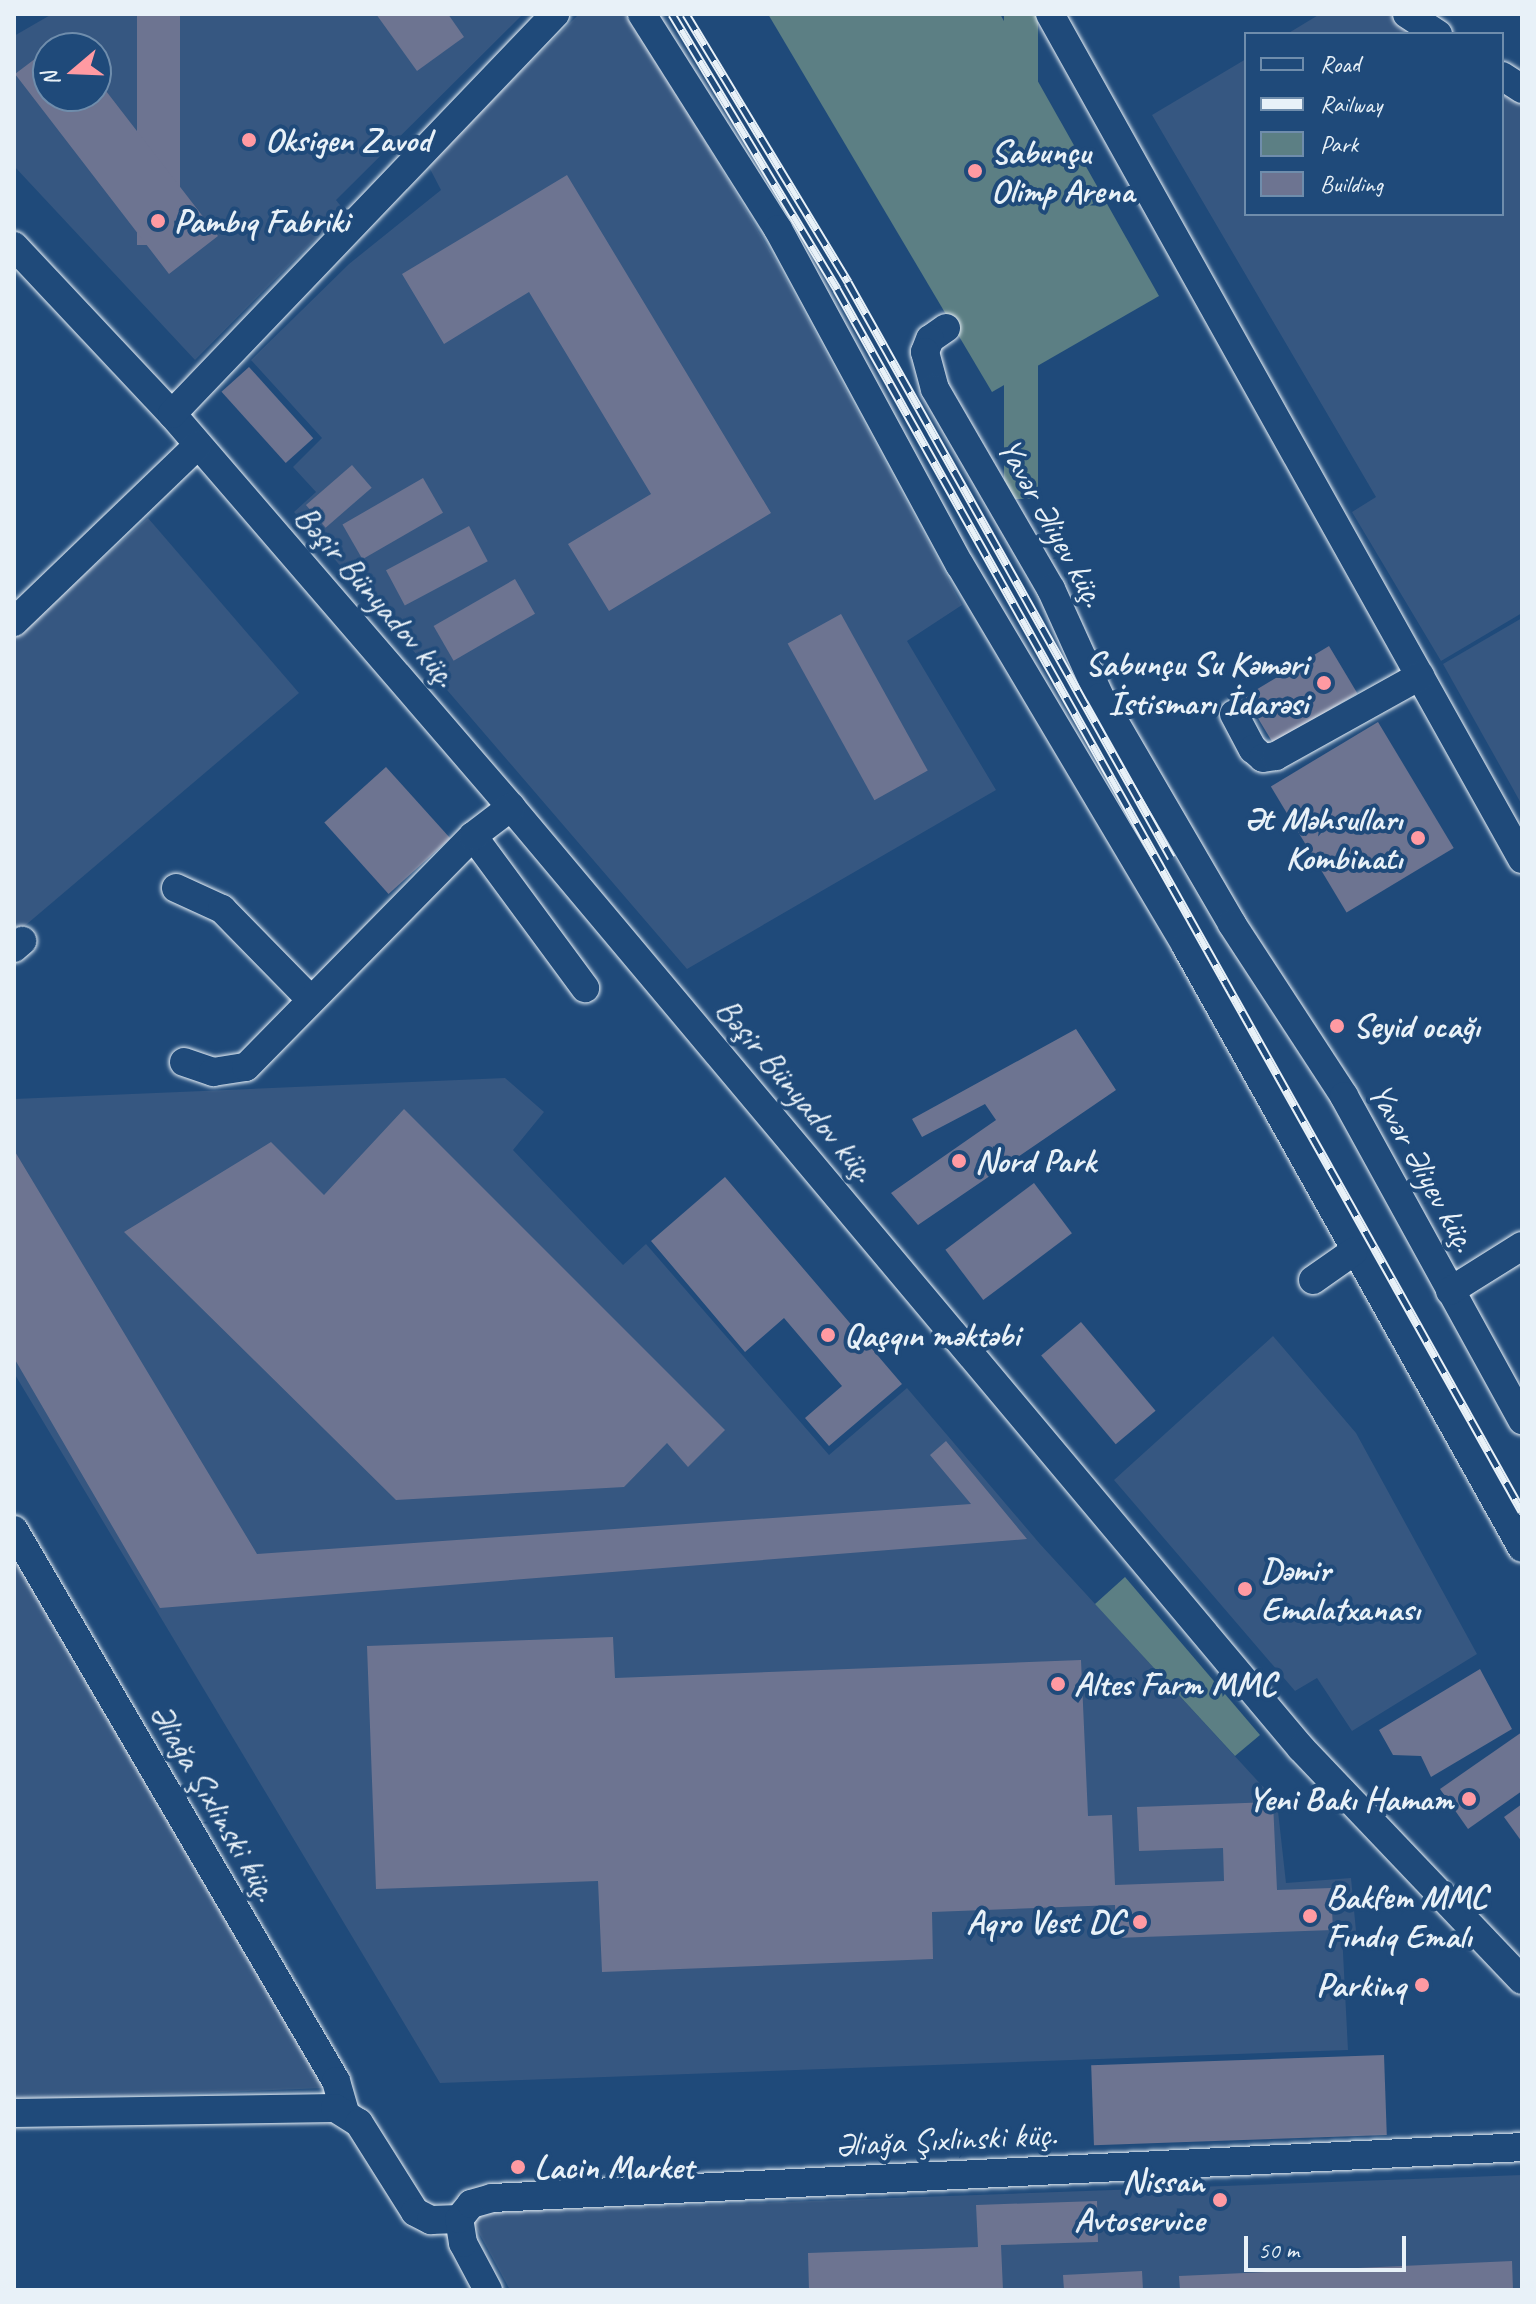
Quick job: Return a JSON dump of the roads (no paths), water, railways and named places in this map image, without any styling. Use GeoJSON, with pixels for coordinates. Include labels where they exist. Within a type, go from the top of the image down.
{"type":"FeatureCollection","features":[{"type":"Feature","properties":{"kind":"street"},"geometry":{"type":"LineString","coordinates":[[172,414],[555,14]]}},
{"type":"Feature","properties":{"kind":"street"},"geometry":{"type":"LineString","coordinates":[[642,14],[785,241],[960,565],[1194,959],[1353,1252],[1522,1548]]}},
{"type":"Feature","properties":{"kind":"street"},"geometry":{"type":"LineString","coordinates":[[1050,14],[1522,859]]}},
{"type":"Feature","properties":{"kind":"street"},"geometry":{"type":"LineString","coordinates":[[1407,14],[1435,32]]}},
{"type":"Feature","properties":{"kind":"street"},"geometry":{"type":"LineString","coordinates":[[1504,77],[1522,89]]}},
{"type":"Feature","properties":{"kind":"street","name":"Bəşir Bünyadov küç."},"geometry":{"type":"LineString","coordinates":[[14,246],[172,414],[511,807],[1292,1737],[1522,1980]]}},
{"type":"Feature","properties":{"kind":"street","name":"Yavər Əliyev küç."},"geometry":{"type":"LineString","coordinates":[[946,328],[930,339],[925,352],[935,389],[1051,589],[1100,697],[1232,924],[1344,1096],[1522,1420]]}},
{"type":"Feature","properties":{"kind":"street"},"geometry":{"type":"LineString","coordinates":[[14,622],[198,445]]}},
{"type":"Feature","properties":{"kind":"street"},"geometry":{"type":"LineString","coordinates":[[1234,714],[1253,749],[1263,758],[1276,756],[1420,676]]}},
{"type":"Feature","properties":{"kind":"street"},"geometry":{"type":"LineString","coordinates":[[184,1062],[213,1072],[246,1067],[473,836],[511,807]]}},
{"type":"Feature","properties":{"kind":"street"},"geometry":{"type":"LineString","coordinates":[[473,836],[585,988]]}},
{"type":"Feature","properties":{"kind":"street"},"geometry":{"type":"LineString","coordinates":[[176,888],[222,909],[311,1000]]}},
{"type":"Feature","properties":{"kind":"street"},"geometry":{"type":"LineString","coordinates":[[1450,1291],[1522,1246]]}},
{"type":"Feature","properties":{"kind":"street"},"geometry":{"type":"LineString","coordinates":[[1313,1280],[1353,1252]]}},
{"type":"Feature","properties":{"kind":"street","name":"Əliağa Şıxlinski küç."},"geometry":{"type":"LineString","coordinates":[[14,1530],[336,2081],[345,2113]]}},
{"type":"Feature","properties":{"kind":"street"},"geometry":{"type":"LineString","coordinates":[[14,2113],[310,2105],[345,2113],[359,2123],[408,2207],[431,2220],[459,2219],[463,2243],[488,2290]]}},
{"type":"Feature","properties":{"kind":"street","name":"Əliağa Şıxlinski küç."},"geometry":{"type":"LineString","coordinates":[[459,2219],[471,2204],[492,2198],[1522,2147]]}},
{"type":"Feature","properties":{"kind":"railway"},"geometry":{"type":"LineString","coordinates":[[672,14],[837,289],[1522,1511]]}},
{"type":"Feature","properties":{"kind":"railway"},"geometry":{"type":"LineString","coordinates":[[686,14],[848,282],[1171,857]]}},
{"type":"Feature","properties":{"kind":"place","name":"Oksigen Zavod"},"geometry":{"type":"Point","coordinates":[249,140]}},
{"type":"Feature","properties":{"kind":"place","name":"Sabunçu Olimp Arena"},"geometry":{"type":"Point","coordinates":[975,171]}},
{"type":"Feature","properties":{"kind":"place","name":"Pambıq Fabriki"},"geometry":{"type":"Point","coordinates":[158,221]}},
{"type":"Feature","properties":{"kind":"place","name":"Sabunçu Su Kəməri İstismarı İdarəsi"},"geometry":{"type":"Point","coordinates":[1324,683]}},
{"type":"Feature","properties":{"kind":"place","name":"Ət Məhsulları Kombinatı"},"geometry":{"type":"Point","coordinates":[1418,838]}},
{"type":"Feature","properties":{"kind":"place","name":"Seyid ocağı"},"geometry":{"type":"Point","coordinates":[1337,1026]}},
{"type":"Feature","properties":{"kind":"place","name":"Nord Park"},"geometry":{"type":"Point","coordinates":[959,1161]}},
{"type":"Feature","properties":{"kind":"place","name":"Qaçqın məktəbi"},"geometry":{"type":"Point","coordinates":[828,1335]}},
{"type":"Feature","properties":{"kind":"place","name":"Dəmir Emalatxanası"},"geometry":{"type":"Point","coordinates":[1245,1589]}},
{"type":"Feature","properties":{"kind":"place","name":"Altes Farm MMC"},"geometry":{"type":"Point","coordinates":[1058,1684]}},
{"type":"Feature","properties":{"kind":"place","name":"Yeni Bakı Hamam"},"geometry":{"type":"Point","coordinates":[1469,1799]}},
{"type":"Feature","properties":{"kind":"place","name":"Bakfem MMC Fındıq Emalı"},"geometry":{"type":"Point","coordinates":[1310,1916]}},
{"type":"Feature","properties":{"kind":"place","name":"Aqro Vest DC"},"geometry":{"type":"Point","coordinates":[1140,1922]}},
{"type":"Feature","properties":{"kind":"place","name":"Parkinq"},"geometry":{"type":"Point","coordinates":[1422,1985]}},
{"type":"Feature","properties":{"kind":"place","name":"Lacin Market"},"geometry":{"type":"Point","coordinates":[518,2167]}},
{"type":"Feature","properties":{"kind":"place","name":"Nissan Avtoservice"},"geometry":{"type":"Point","coordinates":[1220,2200]}}]}
